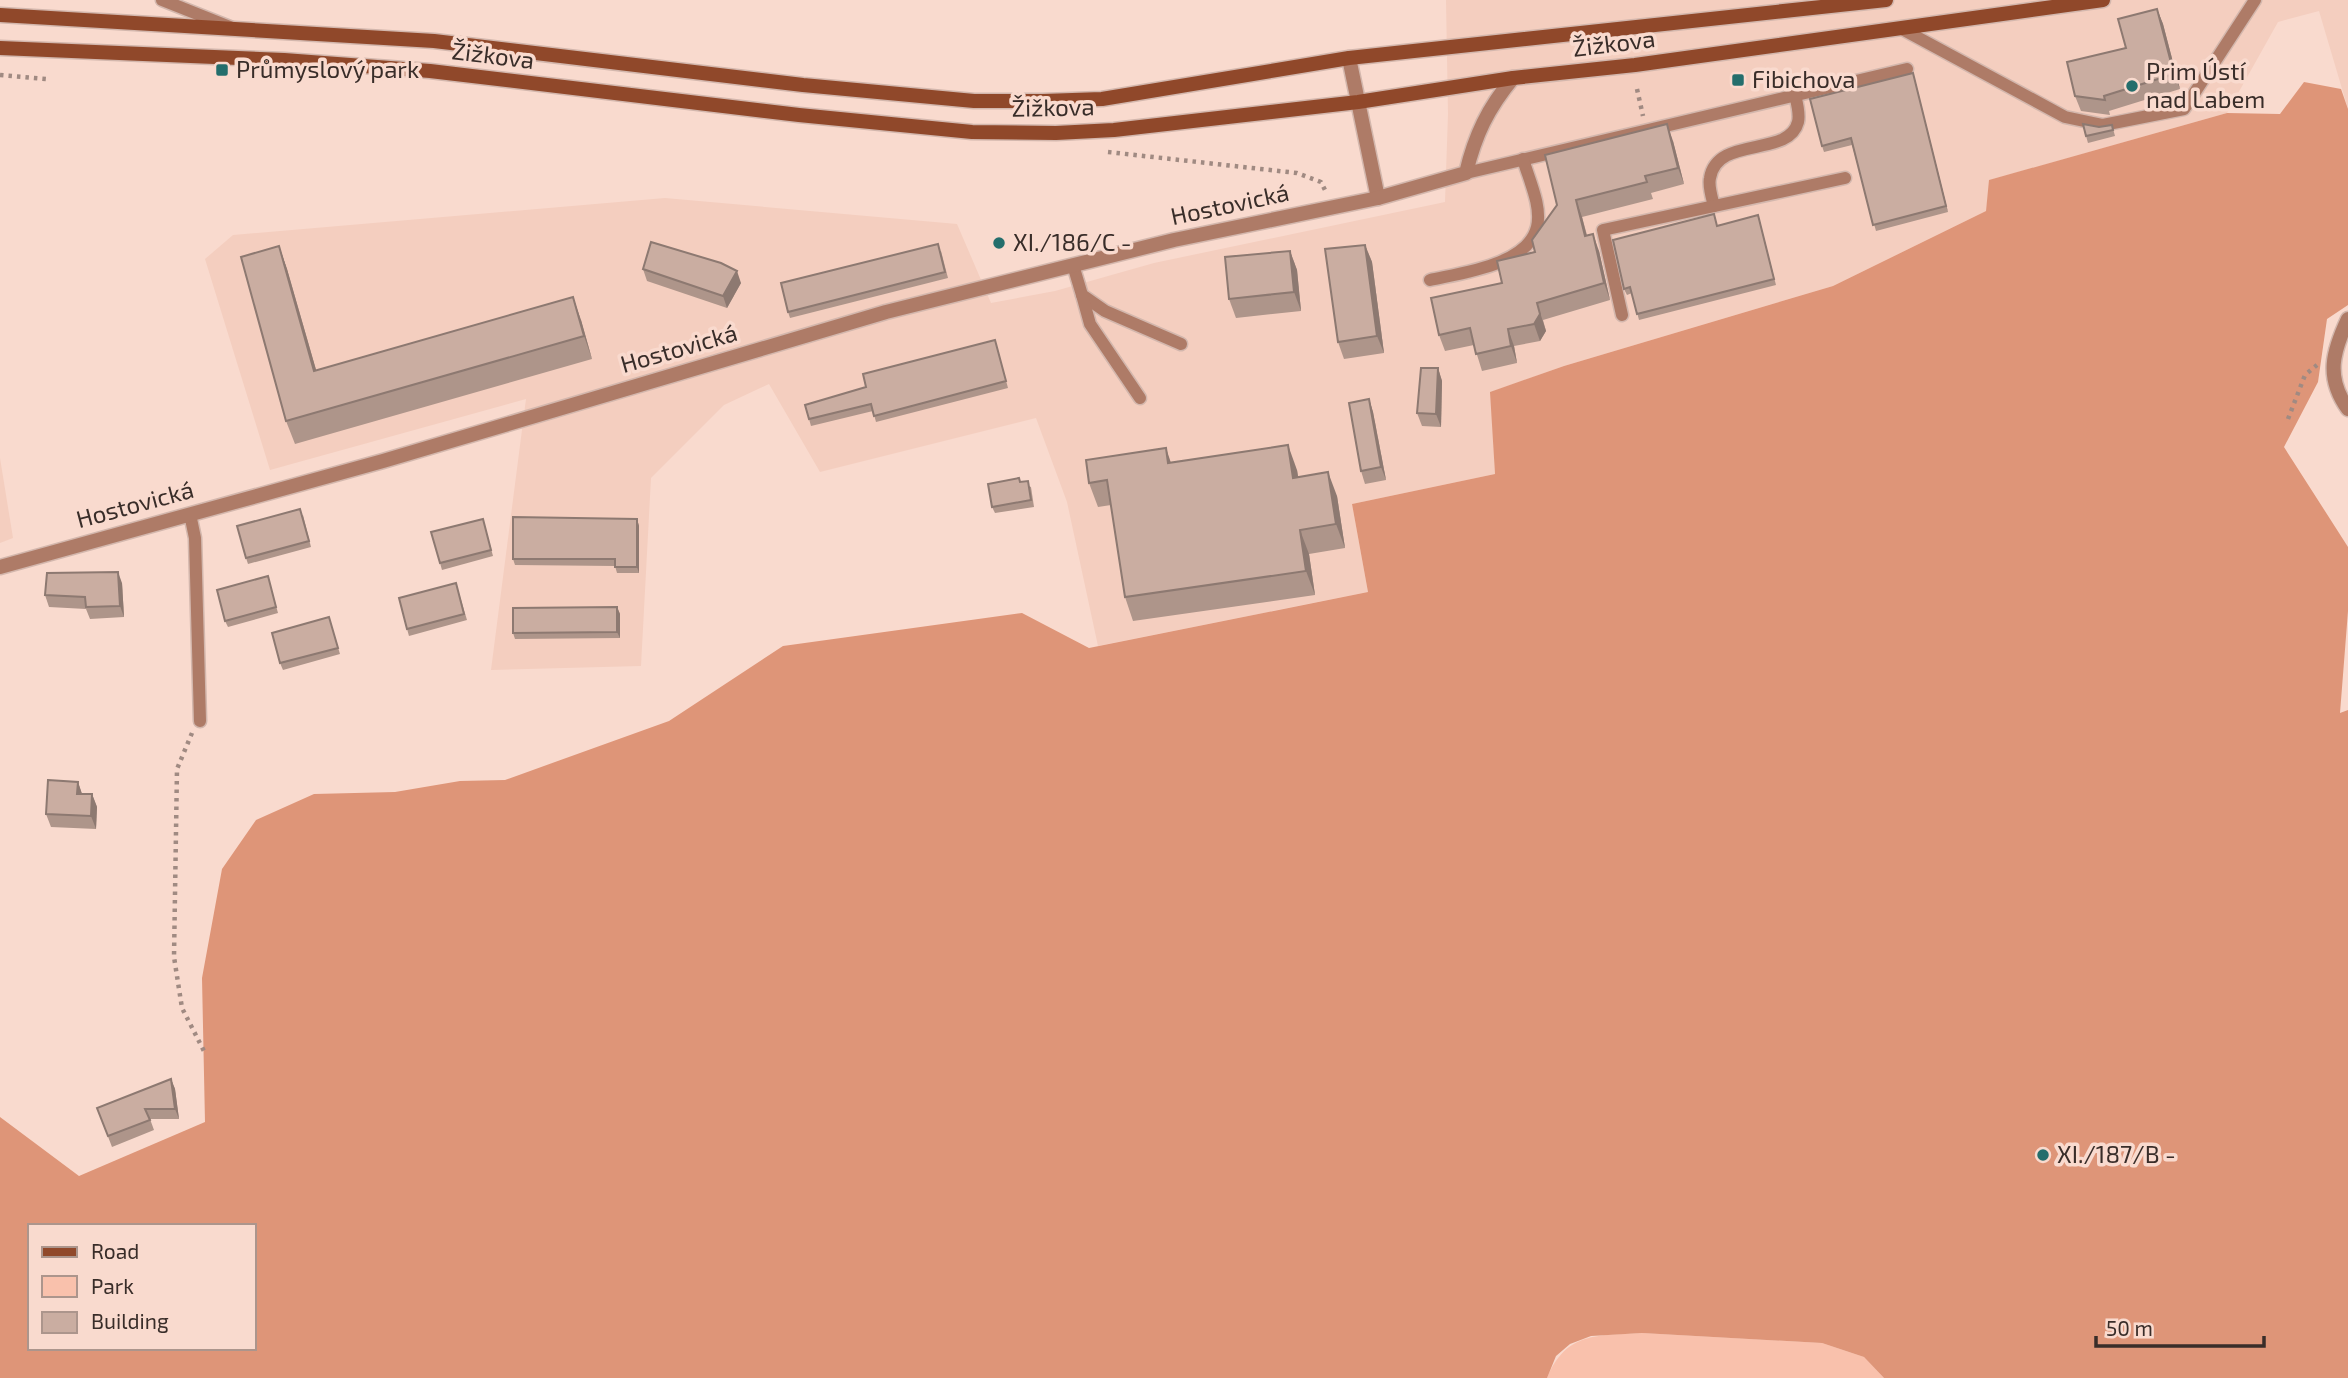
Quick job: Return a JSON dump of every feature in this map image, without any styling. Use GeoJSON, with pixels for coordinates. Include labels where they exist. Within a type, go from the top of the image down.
{"type":"FeatureCollection","features":[{"type":"Feature","properties":{"kind":"main road","name":"Žižkova"},"geometry":{"type":"LineString","coordinates":[[0,15],[434,41],[803,85],[974,101],[1102,99],[1349,58],[1886,0]]}},
{"type":"Feature","properties":{"kind":"main road","name":"Žižkova"},"geometry":{"type":"LineString","coordinates":[[0,48],[285,61],[430,71],[799,115],[972,132],[1114,130],[1358,102],[1513,78],[1634,65],[2103,0]]}},
{"type":"Feature","properties":{"kind":"street"},"geometry":{"type":"LineString","coordinates":[[1349,58],[1378,198]]}},
{"type":"Feature","properties":{"kind":"street"},"geometry":{"type":"LineString","coordinates":[[1466,173],[1478,129],[1493,102],[1513,78]]}},
{"type":"Feature","properties":{"kind":"street","name":"Hostovická"},"geometry":{"type":"LineString","coordinates":[[0,567],[383,461],[886,312],[1174,240],[1378,198],[1466,173]]}},
{"type":"Feature","properties":{"kind":"street"},"geometry":{"type":"LineString","coordinates":[[2348,319],[2333,351],[2337,394],[2348,408]]}},
{"type":"Feature","properties":{"kind":"lane"},"geometry":{"type":"LineString","coordinates":[[162,0],[230,27]]}},
{"type":"Feature","properties":{"kind":"lane"},"geometry":{"type":"LineString","coordinates":[[1902,29],[2065,117],[2103,125],[2184,109],[2255,0]]}},
{"type":"Feature","properties":{"kind":"lane"},"geometry":{"type":"LineString","coordinates":[[1466,173],[1906,69]]}},
{"type":"Feature","properties":{"kind":"lane"},"geometry":{"type":"LineString","coordinates":[[1714,206],[1710,178],[1718,162],[1732,152],[1782,140],[1794,131],[1799,120],[1795,95]]}},
{"type":"Feature","properties":{"kind":"lane"},"geometry":{"type":"LineString","coordinates":[[1430,280],[1498,264],[1530,240],[1537,228],[1538,207],[1523,159]]}},
{"type":"Feature","properties":{"kind":"lane"},"geometry":{"type":"LineString","coordinates":[[1622,315],[1603,230],[1845,178]]}},
{"type":"Feature","properties":{"kind":"lane"},"geometry":{"type":"LineString","coordinates":[[1073,265],[1090,324],[1140,398]]}},
{"type":"Feature","properties":{"kind":"lane"},"geometry":{"type":"LineString","coordinates":[[1082,295],[1105,311],[1181,344]]}},
{"type":"Feature","properties":{"kind":"lane"},"geometry":{"type":"LineString","coordinates":[[190,514],[195,538],[200,721]]}},
{"type":"Feature","properties":{"kind":"path"},"geometry":{"type":"LineString","coordinates":[[0,75],[46,79]]}},
{"type":"Feature","properties":{"kind":"path"},"geometry":{"type":"LineString","coordinates":[[1637,89],[1643,118]]}},
{"type":"Feature","properties":{"kind":"path"},"geometry":{"type":"LineString","coordinates":[[1108,152],[1297,173],[1321,182],[1328,195]]}},
{"type":"Feature","properties":{"kind":"path"},"geometry":{"type":"LineString","coordinates":[[2288,419],[2305,375],[2333,351]]}},
{"type":"Feature","properties":{"kind":"path"},"geometry":{"type":"LineString","coordinates":[[200,721],[185,743],[177,769],[174,957],[182,1008],[206,1055]]}},
{"type":"Feature","properties":{"kind":"shaded area"},"geometry":{"type":"Polygon","coordinates":[[[1446,0],[2348,0],[2348,109],[2319,11],[2278,22],[2227,113],[1990,180],[1986,211],[1833,286],[1564,366],[1491,392],[1495,474],[1352,504],[1368,592],[1098,646],[1067,502],[1036,418],[820,472],[769,384],[724,405],[651,478],[641,666],[491,670],[526,399],[270,470],[205,259],[233,235],[665,198],[957,224],[991,303],[1055,291],[1154,263],[1445,202],[1448,114],[1446,0]]]}},
{"type":"Feature","properties":{"kind":"shaded area"},"geometry":{"type":"Polygon","coordinates":[[[2304,82],[2341,89],[2348,109],[2348,305],[2327,319],[2318,382],[2284,447],[2348,547],[2348,611],[2340,713],[2348,710],[2348,1378],[1884,1378],[1864,1357],[1822,1343],[1642,1333],[1591,1336],[1570,1344],[1556,1356],[1547,1378],[0,1378],[0,1117],[79,1176],[205,1122],[202,978],[222,869],[256,820],[314,794],[395,792],[460,781],[505,780],[669,721],[783,646],[1022,613],[1089,648],[1368,592],[1352,504],[1495,474],[1490,392],[1564,366],[1833,286],[1986,211],[1989,180],[2227,113],[2280,114],[2304,82]]]}},
{"type":"Feature","properties":{"kind":"shaded area"},"geometry":{"type":"Polygon","coordinates":[[[0,458],[13,538],[0,543],[0,458]]]}},
{"type":"Feature","properties":{"kind":"green space"},"geometry":{"type":"Polygon","coordinates":[[[1642,1333],[1822,1343],[1864,1357],[1884,1378],[1547,1378],[1555,1363],[1574,1344],[1597,1336],[1642,1333]]]}},
{"type":"Feature","properties":{"kind":"building"},"geometry":{"type":"Polygon","coordinates":[[[2157,9],[2174,74],[2104,96],[2105,100],[2075,96],[2067,62],[2126,48],[2118,19],[2157,9]]]}},
{"type":"Feature","properties":{"kind":"building"},"geometry":{"type":"Polygon","coordinates":[[[1913,73],[1946,206],[1873,225],[1851,138],[1822,146],[1810,99],[1913,73]]]}},
{"type":"Feature","properties":{"kind":"building"},"geometry":{"type":"Polygon","coordinates":[[[1667,124],[1678,168],[1645,176],[1647,182],[1576,200],[1585,236],[1593,234],[1604,283],[1537,303],[1540,314],[1534,324],[1508,329],[1511,346],[1476,354],[1470,328],[1439,335],[1431,298],[1502,283],[1497,261],[1535,252],[1532,240],[1557,205],[1545,155],[1667,124]]]}},
{"type":"Feature","properties":{"kind":"building"},"geometry":{"type":"Polygon","coordinates":[[[2083,124],[2099,127],[2112,125],[2113,130],[2086,136],[2083,124]]]}},
{"type":"Feature","properties":{"kind":"building"},"geometry":{"type":"Polygon","coordinates":[[[1714,214],[1717,226],[1758,215],[1774,279],[1637,314],[1630,287],[1624,289],[1613,240],[1714,214]]]}},
{"type":"Feature","properties":{"kind":"building"},"geometry":{"type":"Polygon","coordinates":[[[651,242],[721,263],[737,271],[723,296],[643,269],[651,242]]]}},
{"type":"Feature","properties":{"kind":"building"},"geometry":{"type":"Polygon","coordinates":[[[938,244],[945,272],[788,312],[781,283],[938,244]]]}},
{"type":"Feature","properties":{"kind":"building"},"geometry":{"type":"Polygon","coordinates":[[[1365,245],[1377,336],[1338,342],[1325,249],[1365,245]]]}},
{"type":"Feature","properties":{"kind":"building"},"geometry":{"type":"Polygon","coordinates":[[[279,246],[314,371],[573,297],[584,336],[286,421],[241,257],[279,246]]]}},
{"type":"Feature","properties":{"kind":"building"},"geometry":{"type":"Polygon","coordinates":[[[1290,251],[1294,292],[1229,299],[1225,257],[1290,251]]]}},
{"type":"Feature","properties":{"kind":"building"},"geometry":{"type":"Polygon","coordinates":[[[995,340],[1006,381],[874,416],[871,404],[809,419],[805,405],[866,387],[863,374],[995,340]]]}},
{"type":"Feature","properties":{"kind":"building"},"geometry":{"type":"Polygon","coordinates":[[[1421,368],[1438,368],[1436,414],[1417,413],[1421,368]]]}},
{"type":"Feature","properties":{"kind":"building"},"geometry":{"type":"Polygon","coordinates":[[[1369,399],[1381,467],[1361,471],[1349,403],[1369,399]]]}},
{"type":"Feature","properties":{"kind":"building"},"geometry":{"type":"Polygon","coordinates":[[[1288,445],[1293,478],[1328,472],[1336,524],[1300,530],[1306,571],[1125,597],[1107,480],[1089,483],[1086,460],[1166,448],[1168,463],[1288,445]]]}},
{"type":"Feature","properties":{"kind":"building"},"geometry":{"type":"Polygon","coordinates":[[[1019,478],[1020,482],[1028,481],[1031,500],[992,507],[988,484],[1019,478]]]}},
{"type":"Feature","properties":{"kind":"building"},"geometry":{"type":"Polygon","coordinates":[[[300,509],[309,541],[246,558],[237,526],[300,509]]]}},
{"type":"Feature","properties":{"kind":"building"},"geometry":{"type":"Polygon","coordinates":[[[513,517],[637,519],[637,567],[615,567],[615,559],[513,559],[513,517]]]}},
{"type":"Feature","properties":{"kind":"building"},"geometry":{"type":"Polygon","coordinates":[[[483,519],[491,550],[440,563],[431,532],[483,519]]]}},
{"type":"Feature","properties":{"kind":"building"},"geometry":{"type":"Polygon","coordinates":[[[118,572],[120,606],[86,607],[85,597],[45,595],[47,573],[118,572]]]}},
{"type":"Feature","properties":{"kind":"building"},"geometry":{"type":"Polygon","coordinates":[[[268,576],[276,607],[225,621],[217,590],[268,576]]]}},
{"type":"Feature","properties":{"kind":"building"},"geometry":{"type":"Polygon","coordinates":[[[456,583],[464,614],[407,629],[399,598],[456,583]]]}},
{"type":"Feature","properties":{"kind":"building"},"geometry":{"type":"Polygon","coordinates":[[[617,607],[617,632],[513,633],[513,608],[617,607]]]}},
{"type":"Feature","properties":{"kind":"building"},"geometry":{"type":"Polygon","coordinates":[[[329,617],[338,648],[280,663],[272,633],[329,617]]]}},
{"type":"Feature","properties":{"kind":"building"},"geometry":{"type":"Polygon","coordinates":[[[48,780],[78,782],[77,794],[92,794],[91,816],[46,814],[48,780]]]}},
{"type":"Feature","properties":{"kind":"building"},"geometry":{"type":"Polygon","coordinates":[[[171,1079],[175,1109],[145,1109],[150,1120],[108,1136],[97,1108],[171,1079]]]}},
{"type":"Feature","properties":{"kind":"place","name":"Průmyslový park"},"geometry":{"type":"Point","coordinates":[222,70]}},
{"type":"Feature","properties":{"kind":"place","name":"Fibichova"},"geometry":{"type":"Point","coordinates":[1738,80]}},
{"type":"Feature","properties":{"kind":"place","name":"Prim Ústí nad Labem"},"geometry":{"type":"Point","coordinates":[2132,86]}},
{"type":"Feature","properties":{"kind":"place","name":"XI./186/C -"},"geometry":{"type":"Point","coordinates":[999,243]}},
{"type":"Feature","properties":{"kind":"place","name":"XI./187/B -"},"geometry":{"type":"Point","coordinates":[2043,1155]}}]}
